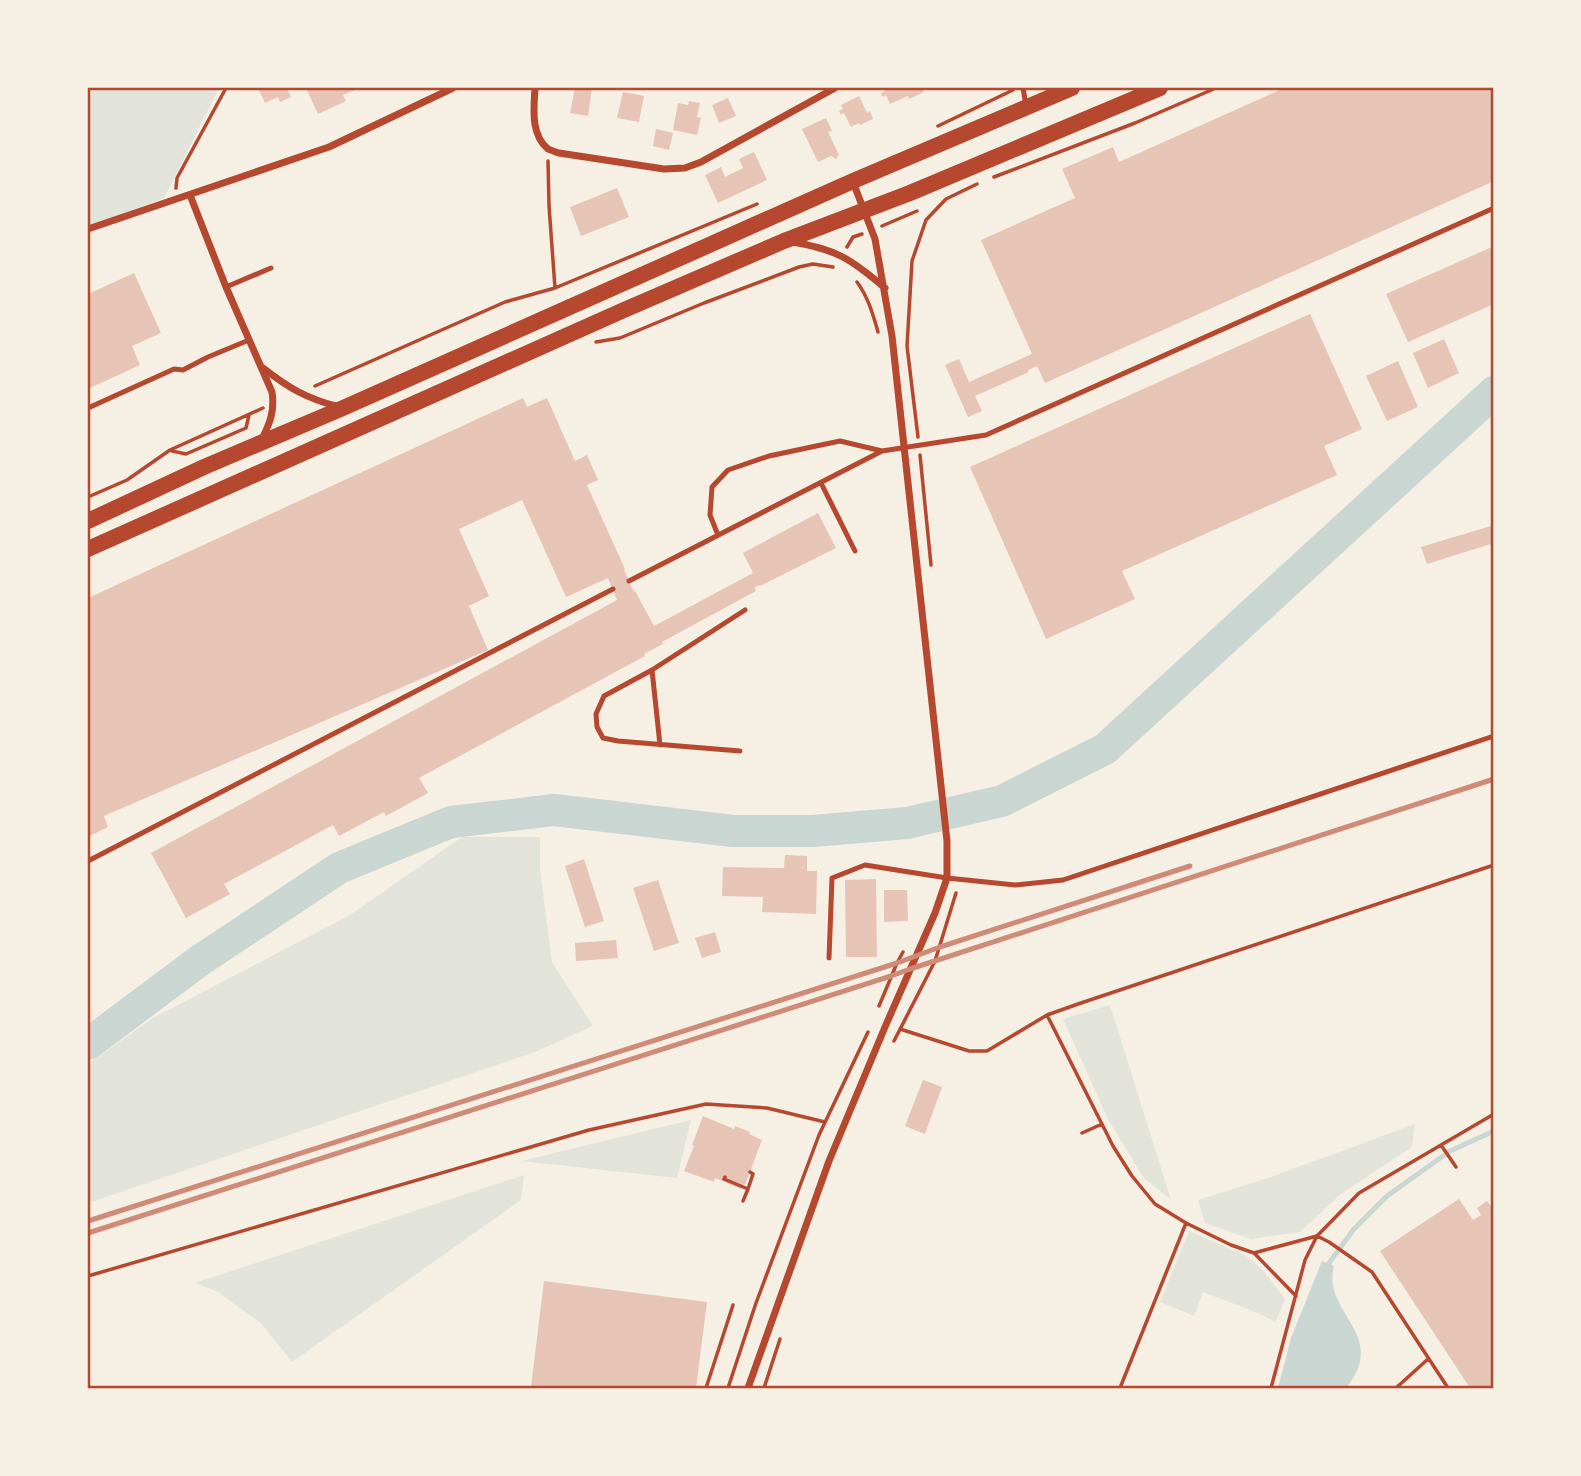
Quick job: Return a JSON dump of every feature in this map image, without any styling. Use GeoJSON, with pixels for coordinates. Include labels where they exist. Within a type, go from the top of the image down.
{"type":"FeatureCollection","features":[{"type":"Feature","properties":{"kind":"main road"},"geometry":{"type":"LineString","coordinates":[[88,521],[204,467],[853,181],[1072,88]]}},
{"type":"Feature","properties":{"kind":"main road"},"geometry":{"type":"LineString","coordinates":[[88,550],[784,241],[910,193],[1160,88]]}},
{"type":"Feature","properties":{"kind":"street"},"geometry":{"type":"LineString","coordinates":[[88,229],[329,147],[453,88]]}},
{"type":"Feature","properties":{"kind":"street"},"geometry":{"type":"LineString","coordinates":[[535,88],[534,124],[548,149],[664,169],[685,168],[701,162],[835,88]]}},
{"type":"Feature","properties":{"kind":"street"},"geometry":{"type":"LineString","coordinates":[[748,1388],[829,1161],[935,913],[947,878],[947,841],[892,336],[875,239],[853,181]]}},
{"type":"Feature","properties":{"kind":"street"},"geometry":{"type":"LineString","coordinates":[[190,195],[226,288],[272,392],[274,404],[270,422],[260,444]]}},
{"type":"Feature","properties":{"kind":"street"},"geometry":{"type":"LineString","coordinates":[[784,241],[831,250],[854,262],[885,288]]}},
{"type":"Feature","properties":{"kind":"street"},"geometry":{"type":"LineString","coordinates":[[263,368],[285,385],[313,400],[343,408]]}},
{"type":"Feature","properties":{"kind":"lane"},"geometry":{"type":"LineString","coordinates":[[1020,88],[1027,107]]}},
{"type":"Feature","properties":{"kind":"lane"},"geometry":{"type":"LineString","coordinates":[[629,581],[881,451],[986,435],[1493,208]]}},
{"type":"Feature","properties":{"kind":"lane"},"geometry":{"type":"LineString","coordinates":[[226,288],[271,268]]}},
{"type":"Feature","properties":{"kind":"lane"},"geometry":{"type":"LineString","coordinates":[[88,408],[174,369],[183,370],[249,340]]}},
{"type":"Feature","properties":{"kind":"lane"},"geometry":{"type":"LineString","coordinates":[[718,535],[710,514],[712,487],[728,470],[769,456],[840,441],[881,451]]}},
{"type":"Feature","properties":{"kind":"lane"},"geometry":{"type":"LineString","coordinates":[[821,483],[855,551]]}},
{"type":"Feature","properties":{"kind":"lane"},"geometry":{"type":"LineString","coordinates":[[88,861],[613,589]]}},
{"type":"Feature","properties":{"kind":"lane"},"geometry":{"type":"LineString","coordinates":[[740,751],[603,738],[597,727],[596,714],[604,696],[653,670],[745,610]]}},
{"type":"Feature","properties":{"kind":"lane"},"geometry":{"type":"LineString","coordinates":[[653,670],[660,745]]}},
{"type":"Feature","properties":{"kind":"lane"},"geometry":{"type":"LineString","coordinates":[[829,958],[832,878],[865,865],[1015,885],[1063,880],[1493,736]]}},
{"type":"Feature","properties":{"kind":"path"},"geometry":{"type":"LineString","coordinates":[[176,199],[177,178],[226,88]]}},
{"type":"Feature","properties":{"kind":"path"},"geometry":{"type":"LineString","coordinates":[[937,126],[1020,88]]}},
{"type":"Feature","properties":{"kind":"path"},"geometry":{"type":"LineString","coordinates":[[994,177],[1135,123],[1216,88]]}},
{"type":"Feature","properties":{"kind":"path"},"geometry":{"type":"LineString","coordinates":[[548,149],[555,288]]}},
{"type":"Feature","properties":{"kind":"path"},"geometry":{"type":"LineString","coordinates":[[932,574],[907,346],[912,261],[926,220],[946,199],[981,182]]}},
{"type":"Feature","properties":{"kind":"path"},"geometry":{"type":"LineString","coordinates":[[299,393],[505,302],[555,288],[764,201]]}},
{"type":"Feature","properties":{"kind":"path"},"geometry":{"type":"LineString","coordinates":[[857,281],[864,290],[878,336]]}},
{"type":"Feature","properties":{"kind":"path"},"geometry":{"type":"LineString","coordinates":[[88,498],[128,480],[170,450],[274,404]]}},
{"type":"Feature","properties":{"kind":"path"},"geometry":{"type":"LineString","coordinates":[[170,450],[186,454],[214,443],[246,428],[249,414]]}},
{"type":"Feature","properties":{"kind":"path"},"geometry":{"type":"LineString","coordinates":[[885,1027],[900,1029],[968,1051],[987,1051],[1047,1015],[1493,865]]}},
{"type":"Feature","properties":{"kind":"path"},"geometry":{"type":"LineString","coordinates":[[1047,1015],[1113,1146],[1132,1177],[1156,1204],[1186,1223],[1231,1245],[1254,1252],[1296,1296]]}},
{"type":"Feature","properties":{"kind":"path"},"geometry":{"type":"LineString","coordinates":[[728,1388],[756,1303],[825,1122],[872,1025]]}},
{"type":"Feature","properties":{"kind":"path"},"geometry":{"type":"LineString","coordinates":[[889,1051],[900,1029]]}},
{"type":"Feature","properties":{"kind":"path"},"geometry":{"type":"LineString","coordinates":[[88,1276],[589,1130],[706,1104],[767,1108],[825,1122]]}},
{"type":"Feature","properties":{"kind":"path"},"geometry":{"type":"LineString","coordinates":[[1271,1388],[1305,1261],[1317,1236],[1359,1193],[1493,1114]]}},
{"type":"Feature","properties":{"kind":"path"},"geometry":{"type":"LineString","coordinates":[[1082,1133],[1102,1124]]}},
{"type":"Feature","properties":{"kind":"path"},"geometry":{"type":"LineString","coordinates":[[1441,1145],[1456,1167]]}},
{"type":"Feature","properties":{"kind":"path"},"geometry":{"type":"LineString","coordinates":[[743,1201],[753,1174],[750,1172]]}},
{"type":"Feature","properties":{"kind":"path"},"geometry":{"type":"LineString","coordinates":[[725,1177],[724,1179],[748,1189]]}},
{"type":"Feature","properties":{"kind":"path"},"geometry":{"type":"LineString","coordinates":[[1120,1388],[1186,1223]]}},
{"type":"Feature","properties":{"kind":"path"},"geometry":{"type":"LineString","coordinates":[[1254,1252],[1317,1236],[1361,1263],[1372,1272],[1448,1388]]}},
{"type":"Feature","properties":{"kind":"path"},"geometry":{"type":"LineString","coordinates":[[706,1388],[733,1305]]}},
{"type":"Feature","properties":{"kind":"path"},"geometry":{"type":"LineString","coordinates":[[764,1388],[782,1332]]}},
{"type":"Feature","properties":{"kind":"path"},"geometry":{"type":"LineString","coordinates":[[1396,1388],[1429,1359]]}},
{"type":"Feature","properties":{"kind":"shaded area"},"geometry":{"type":"Polygon","coordinates":[[[88,88],[219,88],[164,198],[88,227],[88,88]]]}},
{"type":"Feature","properties":{"kind":"shaded area"},"geometry":{"type":"Polygon","coordinates":[[[462,837],[540,837],[540,870],[552,962],[593,1026],[535,1052],[88,1203],[88,1064],[153,1018],[350,915],[462,837]]]}},
{"type":"Feature","properties":{"kind":"shaded area"},"geometry":{"type":"Polygon","coordinates":[[[1110,1005],[1171,1200],[1143,1177],[1108,1119],[1063,1019],[1110,1005]]]}},
{"type":"Feature","properties":{"kind":"shaded area"},"geometry":{"type":"Polygon","coordinates":[[[691,1120],[677,1178],[521,1161],[691,1120]]]}},
{"type":"Feature","properties":{"kind":"shaded area"},"geometry":{"type":"Polygon","coordinates":[[[1415,1124],[1412,1147],[1341,1194],[1300,1232],[1251,1239],[1205,1223],[1198,1200],[1271,1177],[1415,1124]]]}},
{"type":"Feature","properties":{"kind":"shaded area"},"geometry":{"type":"Polygon","coordinates":[[[524,1175],[521,1200],[292,1362],[261,1323],[216,1291],[195,1283],[524,1175]]]}},
{"type":"Feature","properties":{"kind":"shaded area"},"geometry":{"type":"Polygon","coordinates":[[[1189,1231],[1245,1255],[1262,1269],[1285,1299],[1276,1322],[1203,1292],[1194,1316],[1160,1302],[1189,1231]]]}},
{"type":"Feature","properties":{"kind":"shaded area"},"geometry":{"type":"Polygon","coordinates":[[[1322,1261],[1334,1266],[1333,1283],[1337,1297],[1358,1338],[1361,1353],[1358,1369],[1346,1388],[1278,1388],[1291,1338],[1322,1261]]]}},
{"type":"Feature","properties":{"kind":"building"},"geometry":{"type":"Polygon","coordinates":[[[258,88],[287,88],[291,97],[280,102],[278,97],[265,103],[258,88]]]}},
{"type":"Feature","properties":{"kind":"building"},"geometry":{"type":"Polygon","coordinates":[[[306,88],[360,88],[343,95],[346,101],[318,114],[306,88]]]}},
{"type":"Feature","properties":{"kind":"building"},"geometry":{"type":"Polygon","coordinates":[[[575,88],[592,88],[588,116],[570,113],[575,88]]]}},
{"type":"Feature","properties":{"kind":"building"},"geometry":{"type":"Polygon","coordinates":[[[883,88],[922,88],[924,92],[890,104],[886,95],[882,97],[881,93],[885,91],[883,88]]]}},
{"type":"Feature","properties":{"kind":"building"},"geometry":{"type":"Polygon","coordinates":[[[1284,88],[1494,88],[1494,181],[1045,383],[1037,366],[1028,370],[1029,372],[975,396],[982,411],[968,417],[945,365],[959,359],[969,382],[1032,354],[981,240],[1075,198],[1062,169],[1113,147],[1119,162],[1284,88]]]}},
{"type":"Feature","properties":{"kind":"building"},"geometry":{"type":"Polygon","coordinates":[[[623,92],[644,96],[639,122],[617,118],[623,92]]]}},
{"type":"Feature","properties":{"kind":"building"},"geometry":{"type":"Polygon","coordinates":[[[859,96],[873,119],[851,127],[844,113],[841,115],[839,111],[843,109],[841,105],[859,96]]]}},
{"type":"Feature","properties":{"kind":"building"},"geometry":{"type":"Polygon","coordinates":[[[728,98],[736,116],[719,123],[712,105],[728,98]]]}},
{"type":"Feature","properties":{"kind":"building"},"geometry":{"type":"Polygon","coordinates":[[[689,101],[700,103],[697,117],[701,118],[697,135],[673,130],[678,103],[688,105],[689,101]]]}},
{"type":"Feature","properties":{"kind":"building"},"geometry":{"type":"Polygon","coordinates":[[[826,118],[832,131],[828,132],[839,155],[836,159],[831,156],[818,162],[802,129],[826,118]]]}},
{"type":"Feature","properties":{"kind":"building"},"geometry":{"type":"Polygon","coordinates":[[[656,129],[673,133],[669,150],[653,146],[656,129]]]}},
{"type":"Feature","properties":{"kind":"building"},"geometry":{"type":"Polygon","coordinates":[[[754,152],[767,180],[718,203],[705,175],[721,167],[725,177],[743,168],[739,159],[754,152]]]}},
{"type":"Feature","properties":{"kind":"building"},"geometry":{"type":"Polygon","coordinates":[[[617,188],[629,217],[581,236],[570,207],[617,188]]]}},
{"type":"Feature","properties":{"kind":"building"},"geometry":{"type":"Polygon","coordinates":[[[1494,246],[1494,304],[1408,342],[1386,294],[1494,246]]]}},
{"type":"Feature","properties":{"kind":"building"},"geometry":{"type":"Polygon","coordinates":[[[134,273],[161,333],[132,346],[140,365],[88,389],[88,294],[134,273]]]}},
{"type":"Feature","properties":{"kind":"building"},"geometry":{"type":"Polygon","coordinates":[[[1310,314],[1362,429],[1324,446],[1337,475],[1122,571],[1135,599],[1046,639],[970,467],[1310,314]]]}},
{"type":"Feature","properties":{"kind":"building"},"geometry":{"type":"Polygon","coordinates":[[[1444,339],[1459,373],[1428,388],[1413,353],[1444,339]]]}},
{"type":"Feature","properties":{"kind":"building"},"geometry":{"type":"Polygon","coordinates":[[[1398,361],[1418,407],[1387,421],[1366,376],[1398,361]]]}},
{"type":"Feature","properties":{"kind":"building"},"geometry":{"type":"Polygon","coordinates":[[[523,398],[527,407],[547,398],[575,461],[587,455],[598,480],[587,485],[634,592],[654,626],[753,573],[743,553],[818,513],[836,548],[754,588],[756,591],[662,642],[663,644],[644,654],[645,656],[419,778],[428,793],[386,816],[384,812],[339,836],[333,825],[224,884],[230,894],[186,918],[151,853],[617,600],[608,578],[566,597],[522,500],[459,529],[489,596],[469,606],[488,650],[104,816],[108,827],[88,837],[88,598],[523,398]]]}},
{"type":"Feature","properties":{"kind":"building"},"geometry":{"type":"Polygon","coordinates":[[[1494,525],[1494,543],[1427,564],[1421,547],[1494,525]]]}},
{"type":"Feature","properties":{"kind":"building"},"geometry":{"type":"Polygon","coordinates":[[[785,855],[807,856],[807,871],[817,871],[816,914],[762,912],[763,897],[722,896],[723,867],[784,868],[785,855]]]}},
{"type":"Feature","properties":{"kind":"building"},"geometry":{"type":"Polygon","coordinates":[[[584,859],[604,921],[585,927],[565,866],[584,859]]]}},
{"type":"Feature","properties":{"kind":"building"},"geometry":{"type":"Polygon","coordinates":[[[876,879],[877,957],[846,957],[845,880],[876,879]]]}},
{"type":"Feature","properties":{"kind":"building"},"geometry":{"type":"Polygon","coordinates":[[[658,880],[679,943],[654,951],[633,888],[658,880]]]}},
{"type":"Feature","properties":{"kind":"building"},"geometry":{"type":"Polygon","coordinates":[[[884,890],[907,890],[908,921],[884,922],[884,890]]]}},
{"type":"Feature","properties":{"kind":"building"},"geometry":{"type":"Polygon","coordinates":[[[715,932],[721,952],[702,958],[695,938],[715,932]]]}},
{"type":"Feature","properties":{"kind":"building"},"geometry":{"type":"Polygon","coordinates":[[[616,940],[618,958],[576,961],[575,943],[616,940]]]}},
{"type":"Feature","properties":{"kind":"building"},"geometry":{"type":"Polygon","coordinates":[[[923,1080],[942,1087],[925,1134],[905,1126],[923,1080]]]}},
{"type":"Feature","properties":{"kind":"building"},"geometry":{"type":"Polygon","coordinates":[[[703,1116],[734,1129],[735,1126],[750,1132],[749,1134],[762,1140],[745,1185],[743,1184],[741,1189],[715,1178],[714,1182],[684,1171],[703,1116]]]}},
{"type":"Feature","properties":{"kind":"building"},"geometry":{"type":"Polygon","coordinates":[[[1459,1199],[1473,1220],[1481,1215],[1477,1208],[1487,1201],[1492,1208],[1494,1206],[1494,1388],[1470,1388],[1380,1251],[1459,1199]]]}},
{"type":"Feature","properties":{"kind":"building"},"geometry":{"type":"Polygon","coordinates":[[[544,1281],[707,1302],[696,1388],[531,1387],[544,1281]]]}},
{"type":"Feature","properties":{"kind":"waterway"},"geometry":{"type":"LineString","coordinates":[[88,1044],[199,961],[339,868],[451,822],[554,810],[733,831],[813,831],[907,823],[1002,801],[1105,749],[1494,392]]}},
{"type":"Feature","properties":{"kind":"waterway"},"geometry":{"type":"LineString","coordinates":[[1327,1269],[1354,1229],[1387,1196],[1450,1151],[1494,1131]]}},
{"type":"Feature","properties":{"kind":"railway"},"geometry":{"type":"LineString","coordinates":[[88,1233],[891,976],[1494,779]]}},
{"type":"Feature","properties":{"kind":"railway"},"geometry":{"type":"LineString","coordinates":[[88,1221],[897,963],[1190,866]]}}]}
